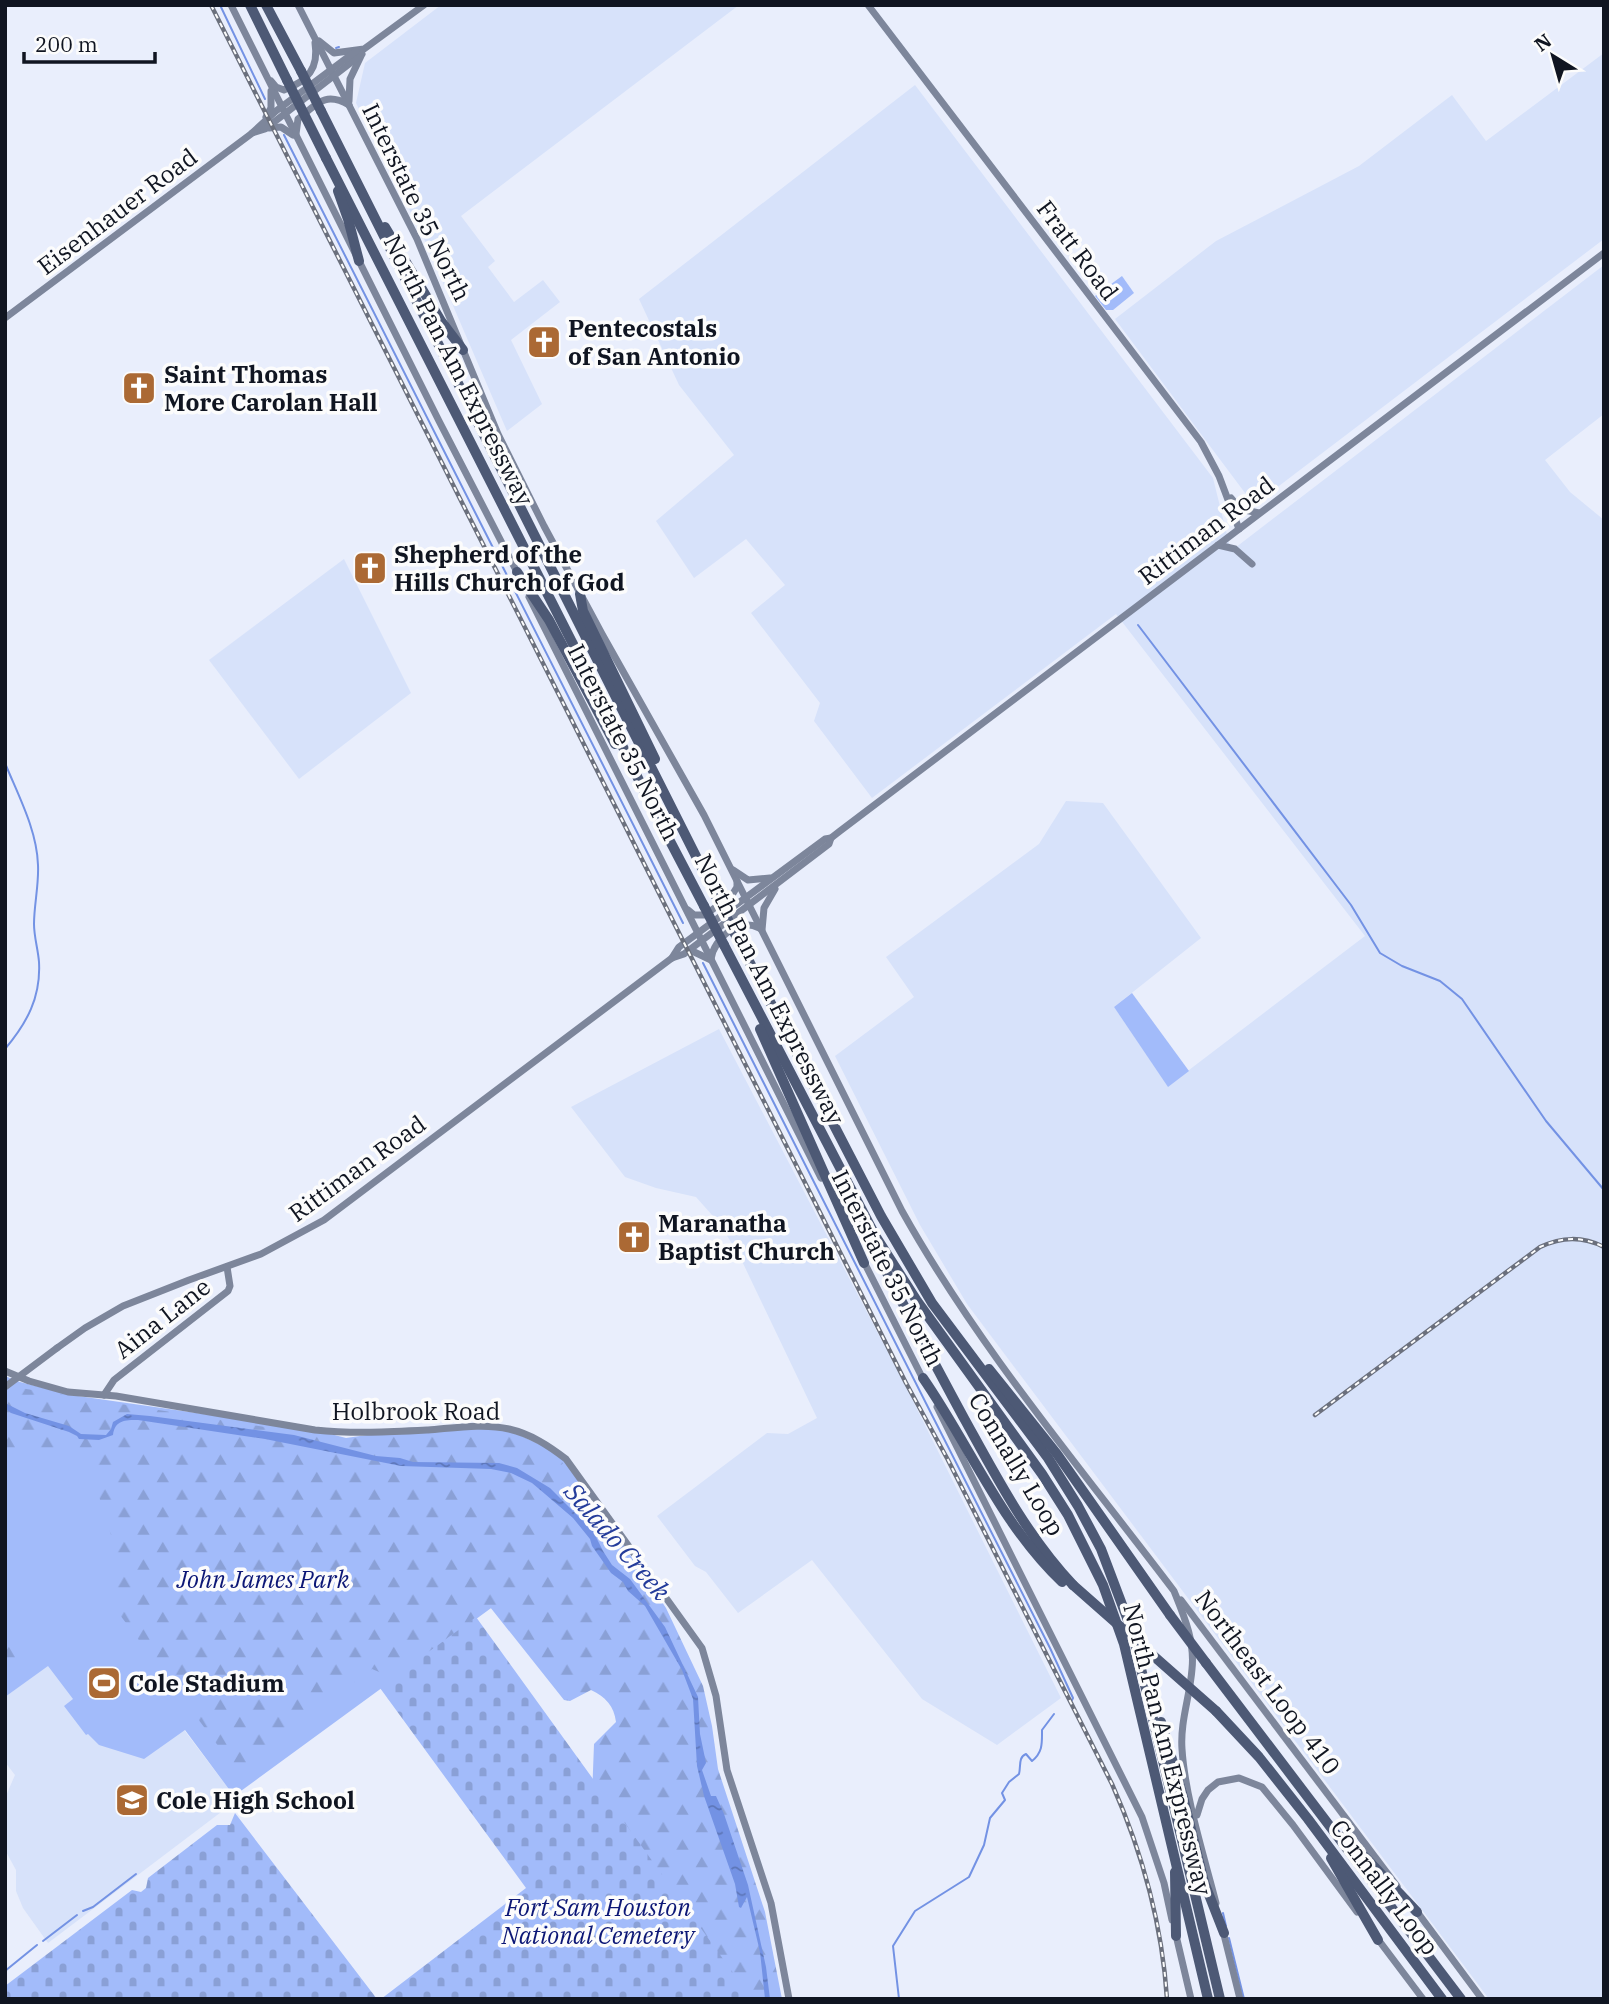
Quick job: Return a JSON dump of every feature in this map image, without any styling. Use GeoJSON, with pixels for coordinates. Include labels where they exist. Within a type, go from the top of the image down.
{"type":"FeatureCollection","features":[{"type":"Feature","properties":{"kind":"highway","name":"North Pan Am Expressway"},"geometry":{"type":"LineString","coordinates":[[250,5],[576,650],[649,801],[863,1214],[901,1277],[1051,1487],[1090,1557],[1124,1644],[1208,1999]]}},
{"type":"Feature","properties":{"kind":"highway","name":"North Pan Am Expressway"},"geometry":{"type":"LineString","coordinates":[[267,5],[736,936],[896,1242],[932,1303],[1064,1482],[1090,1527],[1114,1578],[1141,1664],[1220,1999]]}},
{"type":"Feature","properties":{"kind":"highway"},"geometry":{"type":"LineString","coordinates":[[273,5],[299,68]]}},
{"type":"Feature","properties":{"kind":"highway"},"geometry":{"type":"LineString","coordinates":[[322,114],[353,163],[384,225],[441,321],[463,350]]}},
{"type":"Feature","properties":{"kind":"highway"},"geometry":{"type":"LineString","coordinates":[[326,158],[348,219],[359,261]]}},
{"type":"Feature","properties":{"kind":"highway"},"geometry":{"type":"LineString","coordinates":[[517,572],[549,620],[595,710],[649,801]]}},
{"type":"Feature","properties":{"kind":"highway"},"geometry":{"type":"LineString","coordinates":[[580,594],[583,611],[642,729],[673,809]]}},
{"type":"Feature","properties":{"kind":"highway"},"geometry":{"type":"LineString","coordinates":[[724,946],[734,976],[864,1263]]}},
{"type":"Feature","properties":{"kind":"highway","name":"Connally Loop"},"geometry":{"type":"LineString","coordinates":[[796,1086],[891,1283],[1004,1492],[1036,1541],[1071,1587],[1216,1711],[1259,1757],[1442,1999]]}},
{"type":"Feature","properties":{"kind":"highway","name":"Connally Loop"},"geometry":{"type":"LineString","coordinates":[[896,1242],[968,1343],[1057,1454],[1170,1615],[1461,1999]]}},
{"type":"Feature","properties":{"kind":"highway"},"geometry":{"type":"LineString","coordinates":[[923,1378],[1006,1515],[1031,1549],[1071,1587]]}},
{"type":"Feature","properties":{"kind":"highway"},"geometry":{"type":"LineString","coordinates":[[1114,1578],[1134,1625],[1204,1882],[1224,1933]]}},
{"type":"Feature","properties":{"kind":"highway"},"geometry":{"type":"LineString","coordinates":[[1294,1777],[1417,1912]]}},
{"type":"Feature","properties":{"kind":"highway"},"geometry":{"type":"LineString","coordinates":[[1308,1819],[1378,1940]]}},
{"type":"Feature","properties":{"kind":"highway"},"geometry":{"type":"LineString","coordinates":[[1176,1861],[1176,1936]]}},
{"type":"Feature","properties":{"kind":"main road","name":"Interstate 35 North"},"geometry":{"type":"LineString","coordinates":[[231,5],[1142,1817],[1164,1883],[1191,1999]]}},
{"type":"Feature","properties":{"kind":"main road","name":"Interstate 35 North"},"geometry":{"type":"LineString","coordinates":[[298,5],[417,239],[498,434],[580,594],[657,728],[733,870],[761,931],[920,1244],[971,1322],[1174,1591],[1186,1623],[1193,1656],[1183,1721],[1182,1749],[1196,1822],[1240,1999]]}},
{"type":"Feature","properties":{"kind":"main road","name":"Eisenhauer Road"},"geometry":{"type":"LineString","coordinates":[[5,318],[425,5]]}},
{"type":"Feature","properties":{"kind":"main road","name":"Fratt Road"},"geometry":{"type":"LineString","coordinates":[[869,5],[1193,431],[1212,461],[1240,529]]}},
{"type":"Feature","properties":{"kind":"main road"},"geometry":{"type":"LineString","coordinates":[[266,74],[276,87],[284,90],[309,74],[316,61],[314,36]]}},
{"type":"Feature","properties":{"kind":"main road"},"geometry":{"type":"LineString","coordinates":[[296,138],[298,118],[323,100],[333,97],[349,105],[350,79],[361,51],[334,53],[314,36]]}},
{"type":"Feature","properties":{"kind":"main road"},"geometry":{"type":"LineString","coordinates":[[266,74],[272,99],[263,125],[281,127],[296,138]]}},
{"type":"Feature","properties":{"kind":"main road","name":"Rittiman Road"},"geometry":{"type":"LineString","coordinates":[[672,958],[679,947],[700,937],[747,902],[825,839],[831,838],[1604,253]]}},
{"type":"Feature","properties":{"kind":"main road"},"geometry":{"type":"LineString","coordinates":[[1223,485],[1240,509],[1259,514]]}},
{"type":"Feature","properties":{"kind":"main road"},"geometry":{"type":"LineString","coordinates":[[1218,545],[1235,549],[1252,565]]}},
{"type":"Feature","properties":{"kind":"main road"},"geometry":{"type":"LineString","coordinates":[[733,870],[748,880],[778,878]]}},
{"type":"Feature","properties":{"kind":"main road"},"geometry":{"type":"LineString","coordinates":[[761,931],[766,901],[778,878]]}},
{"type":"Feature","properties":{"kind":"main road"},"geometry":{"type":"LineString","coordinates":[[687,909],[694,915],[705,915],[732,895],[737,887],[737,880]]}},
{"type":"Feature","properties":{"kind":"main road"},"geometry":{"type":"LineString","coordinates":[[679,947],[690,926],[687,909]]}},
{"type":"Feature","properties":{"kind":"main road"},"geometry":{"type":"LineString","coordinates":[[690,950],[711,960],[717,942],[739,926],[751,924],[761,931]]}},
{"type":"Feature","properties":{"kind":"main road","name":"Rittiman Road"},"geometry":{"type":"LineString","coordinates":[[5,1387],[85,1328],[123,1306],[261,1254],[324,1220],[672,958],[690,950],[700,937]]}},
{"type":"Feature","properties":{"kind":"main road","name":"Aina Lane"},"geometry":{"type":"LineString","coordinates":[[104,1395],[114,1380],[228,1291],[230,1286],[227,1267]]}},
{"type":"Feature","properties":{"kind":"main road","name":"Holbrook Road"},"geometry":{"type":"LineString","coordinates":[[5,1371],[68,1392],[104,1395],[342,1433],[500,1427],[541,1441],[566,1459],[702,1648],[716,1696],[727,1770],[771,1903],[789,1999]]}},
{"type":"Feature","properties":{"kind":"main road","name":"Northeast Loop 410"},"geometry":{"type":"LineString","coordinates":[[1174,1591],[1482,1999]]}},
{"type":"Feature","properties":{"kind":"main road"},"geometry":{"type":"LineString","coordinates":[[1196,1822],[1198,1806],[1208,1790],[1218,1782],[1239,1778],[1262,1787],[1423,1999]]}},
{"type":"Feature","properties":{"kind":"shaded area"},"geometry":{"type":"Polygon","coordinates":[[[441,5],[739,5],[461,216],[495,261],[488,267],[514,302],[543,280],[560,302],[511,340],[542,404],[507,431],[426,243],[356,103],[365,63],[441,5]]]}},
{"type":"Feature","properties":{"kind":"shaded area"},"geometry":{"type":"Polygon","coordinates":[[[1604,53],[1604,239],[1254,505],[1115,319],[1216,241],[1359,166],[1452,95],[1486,141],[1604,53]]]}},
{"type":"Feature","properties":{"kind":"shaded area"},"geometry":{"type":"Polygon","coordinates":[[[915,85],[1213,478],[1231,551],[1604,265],[1604,414],[1545,460],[1570,492],[1604,520],[1604,1999],[1489,1999],[967,1304],[920,1225],[835,1056],[914,997],[886,957],[1039,844],[1066,801],[1103,803],[1201,938],[1114,1007],[1168,1086],[1365,936],[1116,614],[872,798],[814,721],[820,703],[751,613],[785,585],[746,539],[694,578],[656,521],[734,455],[679,385],[639,299],[915,85]]]}},
{"type":"Feature","properties":{"kind":"shaded area"},"geometry":{"type":"Polygon","coordinates":[[[344,559],[411,693],[299,779],[209,660],[344,559]]]}},
{"type":"Feature","properties":{"kind":"shaded area"},"geometry":{"type":"Polygon","coordinates":[[[719,1029],[906,1387],[1061,1698],[997,1745],[922,1699],[812,1560],[738,1613],[706,1572],[695,1566],[657,1516],[767,1433],[788,1434],[817,1418],[740,1257],[720,1224],[696,1197],[656,1188],[625,1177],[571,1107],[719,1029]]]}},
{"type":"Feature","properties":{"kind":"shaded area"},"geometry":{"type":"Polygon","coordinates":[[[104,1624],[237,1800],[48,1943],[23,1908],[16,1891],[16,1870],[5,1850],[5,1798],[15,1775],[5,1762],[5,1697],[104,1624]]]}},
{"type":"Feature","properties":{"kind":"green space"},"geometry":{"type":"Polygon","coordinates":[[[1122,276],[1134,293],[1113,310],[1106,310],[1095,296],[1122,276]]]}},
{"type":"Feature","properties":{"kind":"green space"},"geometry":{"type":"Polygon","coordinates":[[[1132,993],[1189,1071],[1168,1087],[1114,1007],[1132,993]]]}},
{"type":"Feature","properties":{"kind":"green space","name":"John James Park"},"geometry":{"type":"Polygon","coordinates":[[[5,1376],[71,1395],[315,1430],[346,1438],[381,1433],[504,1428],[558,1453],[609,1522],[234,1796],[185,1730],[144,1759],[99,1745],[86,1735],[64,1706],[73,1699],[48,1666],[5,1697],[5,1376]]]}},
{"type":"Feature","properties":{"kind":"green space","name":"John James Park"},"geometry":{"type":"Polygon","coordinates":[[[20,1388],[340,1439],[494,1431],[531,1442],[563,1463],[556,1473],[562,1484],[585,1488],[666,1608],[703,1686],[718,1769],[765,1912],[782,1999],[654,1999],[590,1850],[594,1744],[616,1722],[613,1711],[605,1699],[591,1690],[570,1701],[564,1700],[490,1607],[389,1681],[384,1674],[372,1669],[246,1763],[231,1763],[111,1603],[116,1591],[110,1550],[111,1535],[90,1468],[82,1454],[5,1453],[5,1400],[20,1388]]]}},
{"type":"Feature","properties":{"kind":"green space","name":"Fort Sam Houston National Cemetery"},"geometry":{"type":"Polygon","coordinates":[[[476,1617],[752,1999],[381,1999],[526,1888],[380,1688],[476,1617]]]}},
{"type":"Feature","properties":{"kind":"green space"},"geometry":{"type":"Polygon","coordinates":[[[5,1623],[14,1628],[16,1639],[30,1644],[31,1656],[5,1675],[5,1623]]]}},
{"type":"Feature","properties":{"kind":"green space"},"geometry":{"type":"Polygon","coordinates":[[[235,1813],[377,1999],[5,1999],[5,1986],[132,1890],[141,1892],[146,1888],[148,1878],[217,1825],[230,1825],[235,1813]]]}},
{"type":"Feature","properties":{"kind":"water"},"geometry":{"type":"Polygon","coordinates":[[[5,1403],[25,1413],[69,1426],[81,1434],[106,1435],[113,1422],[127,1414],[150,1416],[294,1435],[376,1456],[413,1462],[499,1463],[517,1468],[550,1488],[593,1531],[612,1565],[630,1579],[665,1627],[698,1697],[700,1734],[706,1763],[702,1770],[711,1796],[716,1796],[724,1814],[748,1885],[766,1967],[770,1999],[765,1999],[760,1952],[747,1897],[741,1908],[739,1907],[735,1884],[704,1796],[697,1766],[693,1699],[682,1670],[645,1606],[611,1573],[573,1518],[532,1483],[511,1473],[491,1469],[401,1466],[265,1439],[138,1420],[121,1422],[116,1426],[113,1435],[99,1440],[79,1439],[69,1432],[11,1413],[5,1408],[5,1403]]]}},
{"type":"Feature","properties":{"kind":"waterway"},"geometry":{"type":"LineString","coordinates":[[220,5],[265,99]]}},
{"type":"Feature","properties":{"kind":"waterway"},"geometry":{"type":"LineString","coordinates":[[284,135],[683,923]]}},
{"type":"Feature","properties":{"kind":"waterway"},"geometry":{"type":"LineString","coordinates":[[1138,625],[1351,905],[1380,953],[1402,966],[1440,981],[1462,999],[1546,1121],[1604,1190]]}},
{"type":"Feature","properties":{"kind":"waterway"},"geometry":{"type":"LineString","coordinates":[[5,763],[26,813],[37,852],[34,924],[39,962],[38,987],[31,1009],[5,1049]]}},
{"type":"Feature","properties":{"kind":"waterway"},"geometry":{"type":"LineString","coordinates":[[703,963],[1050,1648],[1072,1700]]}},
{"type":"Feature","properties":{"kind":"waterway"},"geometry":{"type":"LineString","coordinates":[[899,1999],[893,1946],[915,1911],[969,1877],[984,1845],[990,1818],[1005,1800],[1002,1793],[1009,1782],[1019,1774],[1023,1755],[1026,1754],[1032,1761],[1040,1751],[1042,1730],[1054,1714]]}},
{"type":"Feature","properties":{"kind":"waterway"},"geometry":{"type":"LineString","coordinates":[[83,1911],[93,1907],[136,1874]]}},
{"type":"Feature","properties":{"kind":"waterway"},"geometry":{"type":"LineString","coordinates":[[1223,1913],[1226,1926]]}},
{"type":"Feature","properties":{"kind":"waterway"},"geometry":{"type":"LineString","coordinates":[[43,1941],[77,1915]]}},
{"type":"Feature","properties":{"kind":"waterway"},"geometry":{"type":"LineString","coordinates":[[1229,1938],[1244,1999]]}},
{"type":"Feature","properties":{"kind":"waterway"},"geometry":{"type":"LineString","coordinates":[[5,1971],[37,1945]]}},
{"type":"Feature","properties":{"kind":"railway"},"geometry":{"type":"LineString","coordinates":[[211,5],[906,1383],[948,1460],[1112,1784],[1133,1836],[1156,1916],[1167,1999]]}},
{"type":"Feature","properties":{"kind":"railway"},"geometry":{"type":"LineString","coordinates":[[1315,1415],[1540,1247],[1572,1239],[1604,1247]]}},
{"type":"Feature","properties":{"kind":"place","name":"Pentecostals of San Antonio"},"geometry":{"type":"Point","coordinates":[544,342]}},
{"type":"Feature","properties":{"kind":"place","name":"Saint Thomas More Carolan Hall"},"geometry":{"type":"Point","coordinates":[139,388]}},
{"type":"Feature","properties":{"kind":"place","name":"Shepherd of the Hills Church of God"},"geometry":{"type":"Point","coordinates":[370,568]}},
{"type":"Feature","properties":{"kind":"place","name":"Maranatha Baptist Church"},"geometry":{"type":"Point","coordinates":[634,1237]}},
{"type":"Feature","properties":{"kind":"place","name":"Cole Stadium"},"geometry":{"type":"Point","coordinates":[104,1683]}},
{"type":"Feature","properties":{"kind":"place","name":"Cole High School"},"geometry":{"type":"Point","coordinates":[132,1800]}},
{"type":"Feature","properties":{"kind":"water label","name":"Salado Creek"},"geometry":{"type":"Point","coordinates":[618,1541]}}]}
